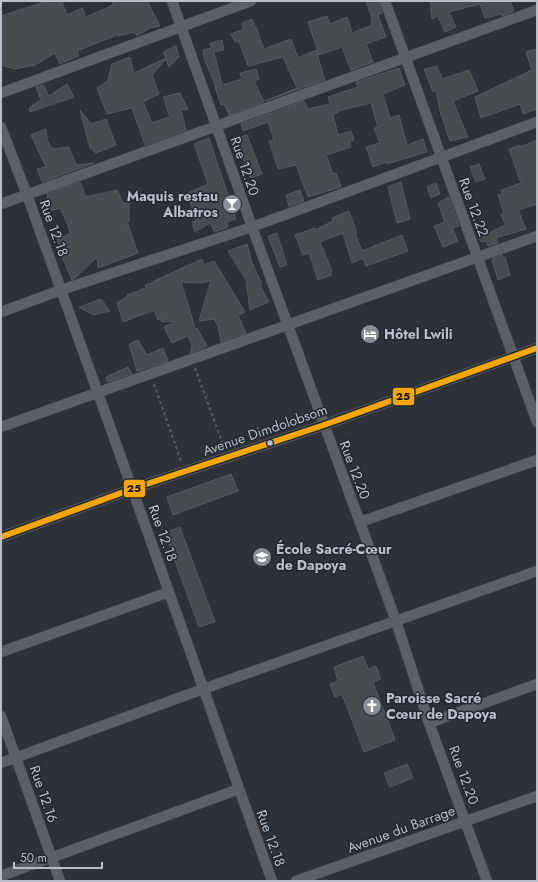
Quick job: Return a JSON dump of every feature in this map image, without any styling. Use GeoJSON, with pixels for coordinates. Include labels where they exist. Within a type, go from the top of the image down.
{"type":"FeatureCollection","features":[{"type":"Feature","properties":{"kind":"street","name":"Rue 12.20"},"geometry":{"type":"LineString","coordinates":[[172,1],[252,227],[396,621],[429,723],[487,881]]}},
{"type":"Feature","properties":{"kind":"street"},"geometry":{"type":"LineString","coordinates":[[1,93],[251,1]]}},
{"type":"Feature","properties":{"kind":"street","name":"Rue 12.22"},"geometry":{"type":"LineString","coordinates":[[385,1],[537,422]]}},
{"type":"Feature","properties":{"kind":"street"},"geometry":{"type":"LineString","coordinates":[[1,204],[537,10]]}},
{"type":"Feature","properties":{"kind":"street"},"geometry":{"type":"LineString","coordinates":[[1,312],[61,290],[252,227],[537,122]]}},
{"type":"Feature","properties":{"kind":"street","name":"Rue 12.18"},"geometry":{"type":"LineString","coordinates":[[1,127],[27,195],[272,881]]}},
{"type":"Feature","properties":{"kind":"street"},"geometry":{"type":"LineString","coordinates":[[1,428],[537,236]]}},
{"type":"Feature","properties":{"kind":"street","name":"Avenue Dimdolobsom"},"geometry":{"type":"LineString","coordinates":[[1,537],[132,489],[324,425],[537,348]]}},
{"type":"Feature","properties":{"kind":"street"},"geometry":{"type":"LineString","coordinates":[[360,522],[537,460]]}},
{"type":"Feature","properties":{"kind":"street"},"geometry":{"type":"LineString","coordinates":[[1,763],[203,689],[537,571]]}},
{"type":"Feature","properties":{"kind":"street"},"geometry":{"type":"LineString","coordinates":[[1,652],[169,592]]}},
{"type":"Feature","properties":{"kind":"street"},"geometry":{"type":"LineString","coordinates":[[429,723],[537,684]]}},
{"type":"Feature","properties":{"kind":"street","name":"Rue 12.16"},"geometry":{"type":"LineString","coordinates":[[1,716],[60,881]]}},
{"type":"Feature","properties":{"kind":"street"},"geometry":{"type":"LineString","coordinates":[[1,876],[239,789]]}},
{"type":"Feature","properties":{"kind":"street","name":"Avenue du Barrage"},"geometry":{"type":"LineString","coordinates":[[296,881],[537,796]]}},
{"type":"Feature","properties":{"kind":"path"},"geometry":{"type":"LineString","coordinates":[[192,359],[228,457]]}},
{"type":"Feature","properties":{"kind":"path"},"geometry":{"type":"LineString","coordinates":[[151,374],[185,472]]}},
{"type":"Feature","properties":{"kind":"building"},"geometry":{"type":"Polygon","coordinates":[[[53,1],[62,2],[67,15],[82,8],[86,17],[113,5],[112,1],[147,1],[160,26],[150,28],[137,36],[135,32],[118,36],[119,34],[77,51],[79,56],[60,64],[55,53],[35,65],[15,69],[1,65],[1,16],[41,3],[53,1]]]}},
{"type":"Feature","properties":{"kind":"building"},"geometry":{"type":"Polygon","coordinates":[[[366,1],[379,1],[382,13],[378,15],[386,37],[366,44],[373,62],[351,70],[342,47],[319,55],[308,22],[327,16],[330,24],[347,17],[352,33],[372,25],[371,15],[366,1]]]}},
{"type":"Feature","properties":{"kind":"building"},"geometry":{"type":"Polygon","coordinates":[[[436,1],[480,1],[481,4],[490,1],[510,1],[514,11],[502,16],[501,14],[485,18],[480,4],[449,12],[456,27],[445,32],[438,16],[432,19],[430,3],[436,1]]]}},
{"type":"Feature","properties":{"kind":"building"},"geometry":{"type":"Polygon","coordinates":[[[252,19],[264,49],[291,39],[298,58],[316,50],[325,80],[265,101],[297,88],[283,57],[248,66],[239,41],[235,42],[231,34],[244,29],[242,23],[252,19]]]}},
{"type":"Feature","properties":{"kind":"building"},"geometry":{"type":"Polygon","coordinates":[[[222,40],[224,50],[214,52],[222,85],[242,79],[240,73],[256,69],[259,79],[254,81],[264,102],[229,115],[224,104],[221,105],[216,87],[204,58],[203,50],[212,48],[210,43],[222,40]]]}},
{"type":"Feature","properties":{"kind":"building"},"geometry":{"type":"Polygon","coordinates":[[[176,46],[179,57],[169,67],[166,59],[152,75],[159,94],[143,102],[152,123],[170,117],[163,97],[180,93],[188,109],[181,110],[186,130],[145,145],[132,108],[107,114],[97,88],[108,81],[112,64],[130,57],[134,73],[166,58],[163,52],[176,46]]]}},
{"type":"Feature","properties":{"kind":"building"},"geometry":{"type":"Polygon","coordinates":[[[537,49],[537,109],[523,114],[520,104],[481,118],[475,97],[532,70],[526,52],[537,49]]]}},
{"type":"Feature","properties":{"kind":"building"},"geometry":{"type":"Polygon","coordinates":[[[437,66],[442,79],[469,70],[478,91],[453,101],[468,137],[450,141],[440,111],[436,90],[433,92],[424,69],[437,66]]]}},
{"type":"Feature","properties":{"kind":"building"},"geometry":{"type":"Polygon","coordinates":[[[399,68],[405,85],[383,94],[390,118],[399,115],[407,145],[423,139],[427,152],[373,167],[366,147],[380,143],[374,128],[378,127],[371,103],[338,111],[338,113],[333,114],[338,135],[351,131],[354,140],[350,141],[351,147],[326,155],[333,174],[336,173],[341,187],[308,197],[296,165],[278,169],[269,141],[274,140],[268,122],[243,131],[241,124],[304,101],[308,109],[330,104],[328,97],[358,87],[356,82],[399,68]]]}},
{"type":"Feature","properties":{"kind":"building"},"geometry":{"type":"Polygon","coordinates":[[[67,84],[74,97],[30,112],[29,108],[41,100],[36,87],[43,85],[49,96],[67,84]]]}},
{"type":"Feature","properties":{"kind":"building"},"geometry":{"type":"Polygon","coordinates":[[[80,110],[91,124],[106,119],[116,145],[96,153],[90,148],[80,110]]]}},
{"type":"Feature","properties":{"kind":"building"},"geometry":{"type":"Polygon","coordinates":[[[46,129],[47,140],[52,149],[69,147],[76,165],[94,163],[42,182],[37,169],[46,167],[31,135],[46,129]]]}},
{"type":"Feature","properties":{"kind":"building"},"geometry":{"type":"Polygon","coordinates":[[[247,135],[262,174],[250,178],[246,164],[234,139],[247,135]]]}},
{"type":"Feature","properties":{"kind":"building"},"geometry":{"type":"Polygon","coordinates":[[[209,138],[236,219],[227,222],[228,227],[215,232],[210,223],[195,232],[192,222],[196,221],[187,193],[208,184],[194,144],[209,138]]]}},
{"type":"Feature","properties":{"kind":"building"},"geometry":{"type":"Polygon","coordinates":[[[537,140],[537,204],[518,210],[526,229],[496,238],[498,243],[488,246],[486,241],[481,242],[479,238],[505,225],[501,214],[504,213],[498,195],[502,194],[501,190],[521,183],[509,149],[520,145],[520,147],[537,140]]]}},
{"type":"Feature","properties":{"kind":"building"},"geometry":{"type":"Polygon","coordinates":[[[479,164],[485,179],[476,182],[470,167],[479,164]]]}},
{"type":"Feature","properties":{"kind":"building"},"geometry":{"type":"Polygon","coordinates":[[[80,182],[86,197],[117,190],[123,203],[129,203],[129,222],[127,222],[138,253],[98,268],[97,257],[72,280],[61,254],[57,239],[70,234],[68,225],[60,208],[51,211],[46,199],[48,198],[47,194],[80,182]]]}},
{"type":"Feature","properties":{"kind":"building"},"geometry":{"type":"Polygon","coordinates":[[[401,182],[410,219],[397,223],[388,187],[401,182]]]}},
{"type":"Feature","properties":{"kind":"building"},"geometry":{"type":"Polygon","coordinates":[[[436,183],[440,194],[431,198],[427,187],[436,183]]]}},
{"type":"Feature","properties":{"kind":"building"},"geometry":{"type":"Polygon","coordinates":[[[300,190],[304,201],[289,206],[286,195],[300,190]]]}},
{"type":"Feature","properties":{"kind":"building"},"geometry":{"type":"Polygon","coordinates":[[[449,197],[459,226],[452,228],[458,241],[443,247],[434,226],[445,222],[438,203],[449,197]]]}},
{"type":"Feature","properties":{"kind":"building"},"geometry":{"type":"Polygon","coordinates":[[[349,211],[362,251],[402,235],[408,251],[366,266],[363,258],[352,263],[343,233],[320,242],[332,271],[330,272],[332,275],[318,280],[309,253],[303,255],[295,235],[315,228],[315,230],[333,221],[332,218],[349,211]]]}},
{"type":"Feature","properties":{"kind":"building"},"geometry":{"type":"Polygon","coordinates":[[[277,233],[287,265],[280,267],[268,236],[277,233]]]}},
{"type":"Feature","properties":{"kind":"building"},"geometry":{"type":"Polygon","coordinates":[[[247,244],[252,263],[262,284],[260,285],[269,302],[250,310],[246,280],[228,251],[247,244]]]}},
{"type":"Feature","properties":{"kind":"building"},"geometry":{"type":"Polygon","coordinates":[[[502,255],[503,258],[505,257],[510,275],[498,280],[492,260],[494,260],[493,258],[502,255]]]}},
{"type":"Feature","properties":{"kind":"building"},"geometry":{"type":"Polygon","coordinates":[[[202,259],[204,265],[214,261],[245,312],[238,315],[246,333],[221,342],[218,326],[214,319],[199,321],[211,280],[202,283],[181,282],[196,331],[197,328],[207,346],[190,353],[192,346],[188,336],[172,343],[164,327],[175,321],[162,322],[160,319],[158,320],[154,310],[123,322],[117,303],[128,296],[127,295],[146,288],[145,285],[159,281],[154,281],[202,259]]]}},
{"type":"Feature","properties":{"kind":"building"},"geometry":{"type":"Polygon","coordinates":[[[101,299],[110,311],[93,315],[79,307],[101,299]]]}},
{"type":"Feature","properties":{"kind":"building"},"geometry":{"type":"Polygon","coordinates":[[[138,340],[147,355],[163,348],[168,361],[137,371],[129,344],[138,340]]]}},
{"type":"Feature","properties":{"kind":"building"},"geometry":{"type":"Polygon","coordinates":[[[128,367],[132,374],[107,382],[106,377],[128,367]]]}},
{"type":"Feature","properties":{"kind":"building"},"geometry":{"type":"Polygon","coordinates":[[[231,474],[238,491],[173,515],[167,497],[231,474]]]}},
{"type":"Feature","properties":{"kind":"building"},"geometry":{"type":"Polygon","coordinates":[[[180,527],[215,622],[199,627],[165,533],[180,527]]]}},
{"type":"Feature","properties":{"kind":"building"},"geometry":{"type":"Polygon","coordinates":[[[363,656],[368,669],[376,666],[381,679],[373,682],[395,740],[364,752],[342,694],[335,697],[330,684],[338,681],[334,667],[363,656]]]}},
{"type":"Feature","properties":{"kind":"building"},"geometry":{"type":"Polygon","coordinates":[[[407,764],[413,778],[390,787],[384,773],[407,764]]]}},
{"type":"Feature","properties":{"kind":"transit line","name":"25"},"geometry":{"type":"LineString","coordinates":[[1,537],[132,489],[324,425],[537,348]]}},
{"type":"Feature","properties":{"kind":"place","name":"Maquis restau Albatros"},"geometry":{"type":"Point","coordinates":[232,204]}},
{"type":"Feature","properties":{"kind":"place","name":"Hôtel Lwili"},"geometry":{"type":"Point","coordinates":[370,334]}},
{"type":"Feature","properties":{"kind":"place","name":"École Sacré-Cœur de Dapoya"},"geometry":{"type":"Point","coordinates":[262,557]}},
{"type":"Feature","properties":{"kind":"place","name":"Paroisse Sacré Cœur de Dapoya"},"geometry":{"type":"Point","coordinates":[372,706]}}]}
